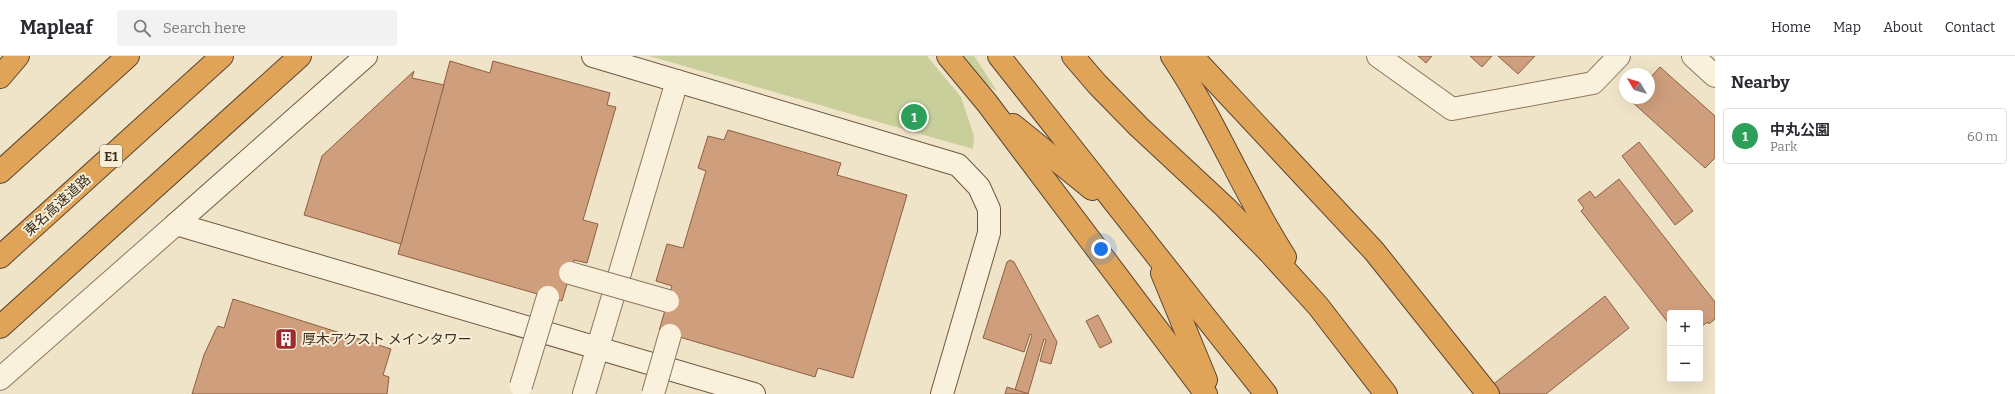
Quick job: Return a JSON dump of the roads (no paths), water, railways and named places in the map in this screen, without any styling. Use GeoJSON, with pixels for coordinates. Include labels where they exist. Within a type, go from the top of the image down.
{"type":"FeatureCollection","features":[{"type":"Feature","properties":{"kind":"highway"},"geometry":{"type":"LineString","coordinates":[[0,77],[18,56]]}},
{"type":"Feature","properties":{"kind":"highway"},"geometry":{"type":"LineString","coordinates":[[0,172],[128,56]]}},
{"type":"Feature","properties":{"kind":"highway","name":"東名高速道路"},"geometry":{"type":"LineString","coordinates":[[0,257],[222,56]]}},
{"type":"Feature","properties":{"kind":"highway"},"geometry":{"type":"LineString","coordinates":[[0,327],[300,56]]}},
{"type":"Feature","properties":{"kind":"highway"},"geometry":{"type":"LineString","coordinates":[[948,56],[987,103],[1206,394]]}},
{"type":"Feature","properties":{"kind":"highway"},"geometry":{"type":"LineString","coordinates":[[999,56],[1266,394]]}},
{"type":"Feature","properties":{"kind":"highway"},"geometry":{"type":"LineString","coordinates":[[1073,56],[1097,84],[1139,127],[1225,207],[1318,306]]}},
{"type":"Feature","properties":{"kind":"highway"},"geometry":{"type":"LineString","coordinates":[[1172,56],[1213,125],[1247,193],[1278,246],[1318,306],[1386,394]]}},
{"type":"Feature","properties":{"kind":"highway"},"geometry":{"type":"LineString","coordinates":[[1192,56],[1374,251],[1488,394]]}},
{"type":"Feature","properties":{"kind":"highway"},"geometry":{"type":"LineString","coordinates":[[987,103],[1123,214]]}},
{"type":"Feature","properties":{"kind":"highway"},"geometry":{"type":"LineString","coordinates":[[1153,250],[1211,394]]}},
{"type":"Feature","properties":{"kind":"street"},"geometry":{"type":"LineString","coordinates":[[0,379],[366,56]]}},
{"type":"Feature","properties":{"kind":"street"},"geometry":{"type":"LineString","coordinates":[[593,56],[958,164],[979,187],[989,209],[989,233],[942,394]]}},
{"type":"Feature","properties":{"kind":"street"},"geometry":{"type":"LineString","coordinates":[[1378,56],[1452,109],[1593,83],[1618,56]]}},
{"type":"Feature","properties":{"kind":"street"},"geometry":{"type":"LineString","coordinates":[[1693,56],[1715,76]]}},
{"type":"Feature","properties":{"kind":"street"},"geometry":{"type":"LineString","coordinates":[[584,394],[678,81]]}},
{"type":"Feature","properties":{"kind":"street"},"geometry":{"type":"LineString","coordinates":[[176,224],[754,394]]}},
{"type":"Feature","properties":{"kind":"street"},"geometry":{"type":"LineString","coordinates":[[570,273],[668,301]]}},
{"type":"Feature","properties":{"kind":"street"},"geometry":{"type":"LineString","coordinates":[[521,386],[548,297]]}},
{"type":"Feature","properties":{"kind":"street"},"geometry":{"type":"LineString","coordinates":[[653,394],[670,334]]}},
{"type":"Feature","properties":{"kind":"place","name":"中丸公園"},"geometry":{"type":"Point","coordinates":[914,117]}},
{"type":"Feature","properties":{"kind":"place","name":"厚木アクスト メインタワー"},"geometry":{"type":"Point","coordinates":[286,339]}}]}
